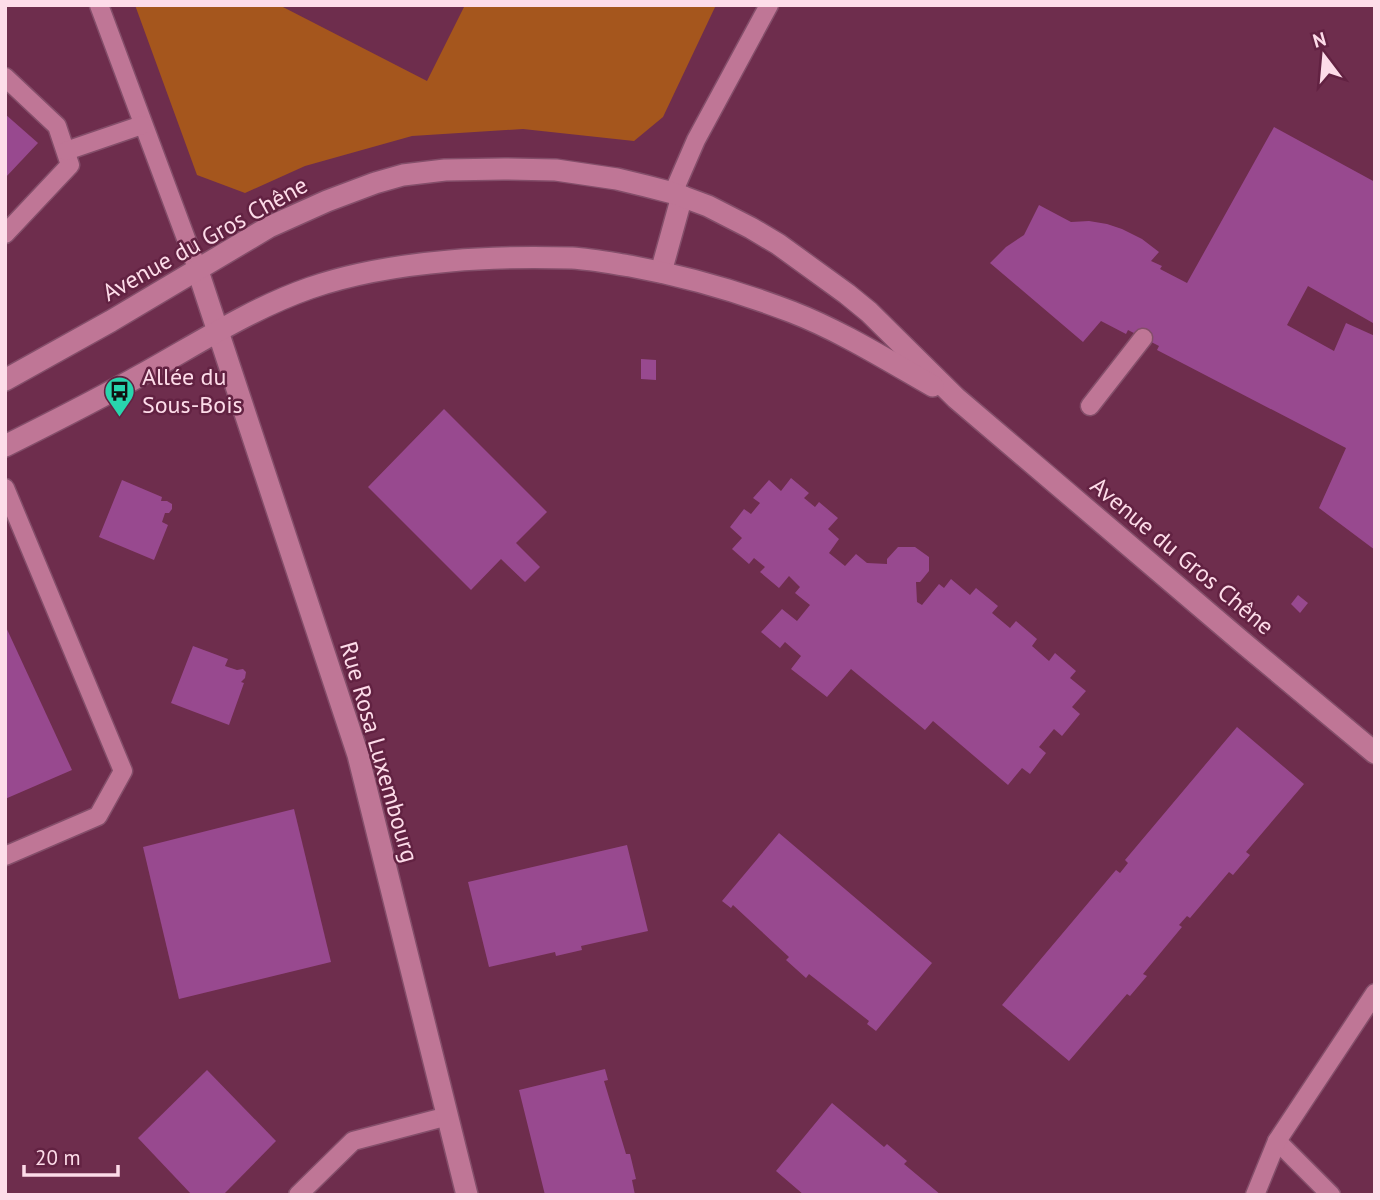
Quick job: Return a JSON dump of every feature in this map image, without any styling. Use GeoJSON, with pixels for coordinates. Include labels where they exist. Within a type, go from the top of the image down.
{"type":"FeatureCollection","features":[{"type":"Feature","properties":{"kind":"street","name":"Avenue du Gros Chêne"},"geometry":{"type":"LineString","coordinates":[[5,380],[111,321],[269,227],[327,201],[403,175],[445,170],[556,170],[617,179],[677,195],[708,206],[778,244],[869,312],[956,398],[1375,753]]}},
{"type":"Feature","properties":{"kind":"street"},"geometry":{"type":"LineString","coordinates":[[661,272],[677,195]]}},
{"type":"Feature","properties":{"kind":"street","name":"Avenue du Gros Chêne"},"geometry":{"type":"LineString","coordinates":[[5,446],[140,376],[219,330],[268,305],[311,288],[370,271],[418,264],[524,257],[604,261],[727,289],[794,313],[859,344],[956,398]]}},
{"type":"Feature","properties":{"kind":"street","name":"Rue Rosa Luxembourg"},"geometry":{"type":"LineString","coordinates":[[197,268],[358,755],[467,1195]]}},
{"type":"Feature","properties":{"kind":"lane"},"geometry":{"type":"LineString","coordinates":[[99,5],[197,268]]}},
{"type":"Feature","properties":{"kind":"lane"},"geometry":{"type":"LineString","coordinates":[[677,195],[677,180],[769,5]]}},
{"type":"Feature","properties":{"kind":"lane"},"geometry":{"type":"LineString","coordinates":[[5,77],[57,126],[71,165],[5,234]]}},
{"type":"Feature","properties":{"kind":"lane"},"geometry":{"type":"LineString","coordinates":[[66,151],[142,125]]}},
{"type":"Feature","properties":{"kind":"lane"},"geometry":{"type":"LineString","coordinates":[[1090,406],[1143,338]]}},
{"type":"Feature","properties":{"kind":"lane"},"geometry":{"type":"LineString","coordinates":[[5,488],[123,771],[98,816],[5,856]]}},
{"type":"Feature","properties":{"kind":"lane"},"geometry":{"type":"LineString","coordinates":[[1255,1195],[1277,1140],[1375,993]]}},
{"type":"Feature","properties":{"kind":"lane"},"geometry":{"type":"LineString","coordinates":[[298,1195],[353,1141],[448,1116]]}},
{"type":"Feature","properties":{"kind":"lane"},"geometry":{"type":"LineString","coordinates":[[1277,1140],[1331,1195]]}},
{"type":"Feature","properties":{"kind":"shaded area"},"geometry":{"type":"Polygon","coordinates":[[[135,5],[279,5],[427,81],[465,5],[716,5],[663,117],[634,141],[523,129],[412,136],[305,166],[245,193],[197,175],[135,5]]]}},
{"type":"Feature","properties":{"kind":"building"},"geometry":{"type":"Polygon","coordinates":[[[5,114],[38,143],[5,178],[5,114]]]}},
{"type":"Feature","properties":{"kind":"building"},"geometry":{"type":"Polygon","coordinates":[[[1274,127],[1375,182],[1373,323],[1308,286],[1287,325],[1334,351],[1346,323],[1375,336],[1375,550],[1319,508],[1346,448],[1157,350],[1159,346],[1128,330],[1126,334],[1101,321],[1083,342],[990,263],[1006,247],[1024,235],[1039,205],[1071,222],[1107,224],[1142,239],[1159,252],[1151,261],[1162,266],[1160,269],[1187,283],[1274,127]]]}},
{"type":"Feature","properties":{"kind":"building"},"geometry":{"type":"Polygon","coordinates":[[[641,359],[656,360],[656,380],[641,379],[641,359]]]}},
{"type":"Feature","properties":{"kind":"building"},"geometry":{"type":"Polygon","coordinates":[[[444,409],[547,512],[516,543],[540,567],[525,582],[501,559],[471,590],[368,487],[444,409]]]}},
{"type":"Feature","properties":{"kind":"building"},"geometry":{"type":"Polygon","coordinates":[[[791,478],[809,493],[804,498],[815,507],[819,502],[838,518],[828,529],[839,539],[829,553],[845,566],[856,554],[867,563],[887,564],[887,559],[898,547],[915,547],[929,557],[929,571],[920,582],[916,582],[917,602],[922,605],[939,584],[944,588],[951,579],[970,595],[976,588],[998,606],[992,613],[1010,628],[1016,621],[1037,639],[1032,646],[1049,661],[1055,653],[1076,671],[1070,678],[1086,691],[1072,707],[1080,714],[1062,736],[1054,729],[1039,747],[1046,753],[1030,774],[1022,768],[1008,785],[933,721],[925,730],[851,669],[827,697],[791,669],[801,656],[785,642],[780,648],[761,632],[782,609],[797,621],[810,605],[795,593],[800,587],[789,576],[779,588],[760,572],[765,567],[754,558],[749,564],[732,549],[742,538],[730,527],[744,509],[751,514],[760,503],[753,498],[769,480],[781,491],[791,478]]]}},
{"type":"Feature","properties":{"kind":"building"},"geometry":{"type":"Polygon","coordinates":[[[122,480],[172,504],[172,509],[165,513],[162,522],[168,525],[154,560],[99,537],[122,480]]]}},
{"type":"Feature","properties":{"kind":"building"},"geometry":{"type":"Polygon","coordinates":[[[1298,595],[1308,603],[1300,613],[1291,604],[1298,595]]]}},
{"type":"Feature","properties":{"kind":"building"},"geometry":{"type":"Polygon","coordinates":[[[5,625],[72,770],[5,799],[5,625]]]}},
{"type":"Feature","properties":{"kind":"building"},"geometry":{"type":"Polygon","coordinates":[[[193,646],[228,659],[225,666],[246,672],[229,725],[171,703],[193,646]]]}},
{"type":"Feature","properties":{"kind":"building"},"geometry":{"type":"Polygon","coordinates":[[[1237,727],[1304,784],[1246,852],[1250,855],[1233,875],[1229,872],[1190,918],[1187,916],[1179,925],[1182,927],[1143,974],[1147,976],[1130,996],[1127,994],[1069,1061],[1002,1005],[1116,870],[1120,873],[1128,863],[1125,860],[1237,727]]]}},
{"type":"Feature","properties":{"kind":"building"},"geometry":{"type":"Polygon","coordinates":[[[294,809],[331,962],[179,999],[143,847],[294,809]]]}},
{"type":"Feature","properties":{"kind":"building"},"geometry":{"type":"Polygon","coordinates":[[[779,833],[932,963],[876,1031],[867,1024],[869,1021],[809,974],[806,978],[786,960],[789,957],[733,905],[731,908],[722,901],[779,833]]]}},
{"type":"Feature","properties":{"kind":"building"},"geometry":{"type":"Polygon","coordinates":[[[627,845],[648,931],[581,946],[582,950],[556,956],[555,952],[489,967],[468,882],[627,845]]]}},
{"type":"Feature","properties":{"kind":"building"},"geometry":{"type":"Polygon","coordinates":[[[605,1069],[608,1080],[604,1081],[636,1179],[632,1180],[635,1195],[545,1195],[519,1090],[605,1069]]]}},
{"type":"Feature","properties":{"kind":"building"},"geometry":{"type":"Polygon","coordinates":[[[207,1070],[276,1141],[223,1195],[192,1195],[138,1138],[207,1070]]]}},
{"type":"Feature","properties":{"kind":"building"},"geometry":{"type":"Polygon","coordinates":[[[832,1103],[884,1147],[887,1144],[907,1161],[904,1164],[941,1195],[804,1195],[776,1171],[832,1103]]]}},
{"type":"Feature","properties":{"kind":"place","name":"Allée du Sous-Bois"},"geometry":{"type":"Point","coordinates":[119,418]}}]}
